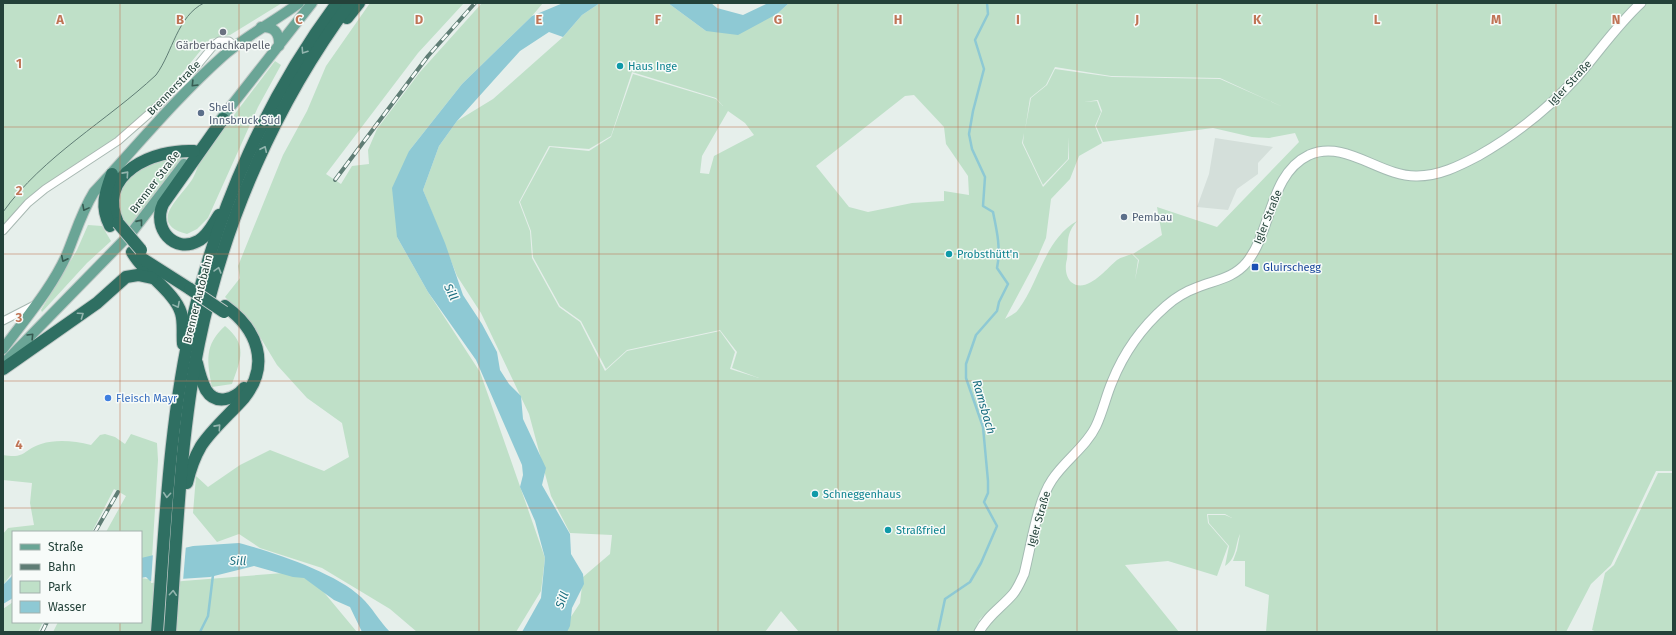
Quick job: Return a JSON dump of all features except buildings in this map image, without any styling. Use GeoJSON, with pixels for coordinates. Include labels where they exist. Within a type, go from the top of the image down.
{"type":"FeatureCollection","features":[{"type":"Feature","properties":{"kind":"highway","name":"Brenner Autobahn"},"geometry":{"type":"LineString","coordinates":[[190,458],[191,361],[201,283],[229,201],[248,155],[282,87],[301,55],[337,3]]}},
{"type":"Feature","properties":{"kind":"highway","name":"Brenner Autobahn"},"geometry":{"type":"LineString","coordinates":[[157,632],[171,456],[191,361],[212,289],[237,211],[262,150],[312,58],[350,3]]}},
{"type":"Feature","properties":{"kind":"highway"},"geometry":{"type":"LineString","coordinates":[[312,58],[359,3]]}},
{"type":"Feature","properties":{"kind":"highway"},"geometry":{"type":"LineString","coordinates":[[223,119],[163,204],[159,216],[160,226],[168,237],[176,242],[186,244],[196,242],[209,231],[229,201]]}},
{"type":"Feature","properties":{"kind":"highway"},"geometry":{"type":"LineString","coordinates":[[114,224],[113,199],[117,186],[128,171],[139,162],[162,153],[194,151]]}},
{"type":"Feature","properties":{"kind":"highway"},"geometry":{"type":"LineString","coordinates":[[112,174],[103,201],[105,215],[114,224],[152,278],[171,296],[179,307],[191,361],[206,389],[215,397],[222,400],[232,398],[245,386],[251,369],[251,347],[243,330],[225,309]]}},
{"type":"Feature","properties":{"kind":"highway"},"geometry":{"type":"LineString","coordinates":[[137,255],[191,286],[243,321],[253,336],[257,350],[258,368],[248,391],[190,458],[179,513],[170,632]]}},
{"type":"Feature","properties":{"kind":"highway"},"geometry":{"type":"LineString","coordinates":[[3,369],[97,303],[126,277],[138,275],[152,278]]}},
{"type":"Feature","properties":{"kind":"main road"},"geometry":{"type":"LineString","coordinates":[[261,27],[299,3]]}},
{"type":"Feature","properties":{"kind":"main road","name":"Brenner Straße"},"geometry":{"type":"LineString","coordinates":[[3,364],[132,232],[194,151],[223,119],[312,3]]}},
{"type":"Feature","properties":{"kind":"main road","name":"Igler Straße"},"geometry":{"type":"LineString","coordinates":[[979,632],[986,620],[1014,593],[1019,584],[1024,574],[1045,493],[1053,479],[1083,446],[1093,431],[1119,366],[1127,351],[1140,333],[1167,305],[1198,287],[1235,274],[1245,265],[1254,254],[1261,239],[1282,184],[1297,164],[1308,156],[1328,150],[1351,155],[1392,172],[1418,176],[1443,172],[1464,163],[1497,145],[1524,127],[1551,104],[1577,77],[1641,3]]}},
{"type":"Feature","properties":{"kind":"main road"},"geometry":{"type":"LineString","coordinates":[[261,27],[267,27],[275,31],[279,36],[279,46]]}},
{"type":"Feature","properties":{"kind":"main road","name":"Brennerstraße"},"geometry":{"type":"LineString","coordinates":[[112,174],[180,99],[235,46],[261,27]]}},
{"type":"Feature","properties":{"kind":"main road"},"geometry":{"type":"LineString","coordinates":[[3,349],[48,288],[67,254],[85,206],[94,192],[112,174]]}},
{"type":"Feature","properties":{"kind":"street"},"geometry":{"type":"LineString","coordinates":[[3,232],[28,203],[45,189],[118,140],[151,112],[186,79],[215,44],[219,41],[229,41],[235,46]]}},
{"type":"Feature","properties":{"kind":"street"},"geometry":{"type":"LineString","coordinates":[[3,321],[36,304]]}},
{"type":"Feature","properties":{"kind":"shaded area"},"geometry":{"type":"Polygon","coordinates":[[[1215,138],[1273,147],[1258,163],[1258,174],[1237,189],[1228,210],[1197,207],[1209,174],[1215,138]]]}},
{"type":"Feature","properties":{"kind":"green space"},"geometry":{"type":"Polygon","coordinates":[[[3,3],[282,3],[230,35],[210,39],[152,110],[113,143],[77,163],[31,202],[3,233],[3,3]]]}},
{"type":"Feature","properties":{"kind":"green space"},"geometry":{"type":"Polygon","coordinates":[[[370,3],[464,3],[418,53],[326,174],[341,184],[352,166],[369,164],[368,150],[377,129],[420,72],[482,3],[543,3],[532,16],[462,84],[409,151],[397,237],[428,292],[480,372],[545,558],[541,591],[516,632],[417,632],[390,609],[322,568],[260,548],[239,534],[217,542],[193,513],[196,476],[208,487],[240,465],[270,450],[324,471],[349,457],[342,423],[307,398],[277,365],[254,327],[225,297],[240,278],[238,266],[283,155],[307,111],[326,66],[370,3]]]}},
{"type":"Feature","properties":{"kind":"green space"},"geometry":{"type":"Polygon","coordinates":[[[600,3],[668,3],[706,31],[777,14],[789,3],[1673,3],[1673,471],[1656,471],[1611,565],[1591,584],[1566,632],[1266,632],[1269,595],[1245,586],[1245,561],[1233,561],[1240,534],[1234,555],[1225,566],[1229,546],[1209,523],[1208,515],[1225,515],[1232,518],[1225,514],[1207,514],[1208,523],[1228,546],[1217,576],[1168,561],[1125,565],[1179,632],[984,632],[998,615],[990,610],[980,619],[974,632],[799,632],[781,611],[765,632],[561,632],[580,603],[583,577],[610,554],[612,535],[570,533],[551,496],[529,414],[481,313],[457,276],[423,190],[439,146],[457,121],[493,99],[563,37],[582,15],[600,3]],[[1055,67],[1046,85],[1030,98],[1025,130],[1031,98],[1047,85],[1055,69],[1112,77],[1220,79],[1283,107],[1220,78],[1111,76],[1055,67]],[[632,72],[611,136],[589,149],[549,146],[519,202],[530,231],[532,258],[559,307],[580,322],[605,371],[627,351],[720,331],[735,352],[730,369],[759,378],[732,368],[737,352],[720,330],[627,350],[606,369],[581,321],[560,306],[533,257],[531,231],[520,202],[550,147],[589,151],[611,137],[633,74],[716,99],[723,106],[716,98],[632,72]],[[914,95],[905,96],[816,166],[849,207],[868,212],[912,203],[944,201],[944,191],[969,195],[968,176],[946,144],[944,127],[914,95]],[[1098,100],[1084,102],[1097,101],[1101,112],[1095,126],[1102,143],[1079,156],[1070,179],[1051,199],[1046,238],[1036,261],[1005,319],[1017,311],[1025,299],[1043,262],[1057,239],[1066,229],[1077,221],[1071,230],[1068,239],[1066,271],[1071,282],[1077,285],[1089,283],[1096,279],[1117,260],[1132,254],[1138,260],[1135,280],[1139,260],[1133,254],[1162,235],[1157,207],[1217,227],[1299,142],[1295,133],[1269,138],[1252,137],[1213,128],[1103,142],[1096,126],[1102,111],[1098,100]],[[728,111],[702,156],[700,173],[709,174],[714,156],[754,135],[745,123],[728,111]],[[1024,133],[1022,143],[1043,187],[1069,159],[1068,137],[1068,159],[1043,185],[1023,143],[1024,133]]]}},
{"type":"Feature","properties":{"kind":"green space"},"geometry":{"type":"Polygon","coordinates":[[[275,61],[281,65],[258,107],[208,218],[197,229],[187,234],[175,229],[169,223],[168,216],[170,209],[193,178],[200,160],[275,61]]]}},
{"type":"Feature","properties":{"kind":"green space"},"geometry":{"type":"Polygon","coordinates":[[[186,155],[158,194],[128,227],[119,214],[119,193],[131,175],[150,162],[186,155]]]}},
{"type":"Feature","properties":{"kind":"green space"},"geometry":{"type":"Polygon","coordinates":[[[88,225],[102,226],[111,241],[87,263],[42,312],[41,310],[77,250],[88,225]]]}},
{"type":"Feature","properties":{"kind":"green space"},"geometry":{"type":"Polygon","coordinates":[[[225,326],[232,333],[240,346],[240,360],[232,384],[212,387],[208,361],[210,347],[218,333],[225,326]]]}},
{"type":"Feature","properties":{"kind":"green space"},"geometry":{"type":"Polygon","coordinates":[[[105,434],[115,437],[125,444],[131,434],[157,443],[158,460],[152,558],[142,558],[142,531],[107,531],[126,496],[114,489],[93,531],[12,531],[12,573],[3,585],[3,534],[8,528],[34,525],[30,503],[32,483],[3,480],[3,455],[21,455],[35,446],[53,441],[91,445],[100,435],[105,434]]]}},
{"type":"Feature","properties":{"kind":"green space"},"geometry":{"type":"Polygon","coordinates":[[[1658,473],[1673,473],[1673,632],[1597,632],[1592,630],[1605,573],[1614,565],[1658,473]]]}},
{"type":"Feature","properties":{"kind":"green space"},"geometry":{"type":"Polygon","coordinates":[[[296,572],[322,590],[357,632],[53,632],[58,623],[142,623],[142,578],[170,582],[296,572]]]}},
{"type":"Feature","properties":{"kind":"green space"},"geometry":{"type":"Polygon","coordinates":[[[12,603],[12,623],[42,623],[38,632],[3,632],[3,609],[12,603]]]}},
{"type":"Feature","properties":{"kind":"water","name":"Sill"},"geometry":{"type":"Polygon","coordinates":[[[563,3],[600,3],[582,15],[563,37],[549,32],[520,51],[457,121],[439,146],[423,190],[445,243],[463,295],[482,324],[497,352],[500,370],[509,384],[521,396],[523,419],[546,468],[542,485],[570,534],[571,554],[583,574],[584,584],[572,608],[570,626],[567,632],[522,632],[541,598],[545,558],[535,521],[520,487],[523,475],[522,465],[476,360],[428,292],[397,237],[392,188],[409,151],[462,84],[532,16],[563,3]]]}},
{"type":"Feature","properties":{"kind":"water"},"geometry":{"type":"Polygon","coordinates":[[[668,3],[711,3],[717,8],[743,15],[768,3],[789,3],[777,14],[738,35],[706,31],[668,3]]]}},
{"type":"Feature","properties":{"kind":"water","name":"Sill"},"geometry":{"type":"Polygon","coordinates":[[[239,543],[303,564],[350,588],[369,605],[390,632],[362,632],[350,607],[334,600],[304,578],[293,577],[254,566],[210,577],[150,581],[146,577],[142,578],[142,558],[193,546],[239,543]]]}},
{"type":"Feature","properties":{"kind":"water"},"geometry":{"type":"Polygon","coordinates":[[[12,576],[12,599],[3,604],[3,585],[12,576]]]}},
{"type":"Feature","properties":{"kind":"pier"},"geometry":{"type":"Polygon","coordinates":[[[186,545],[183,581],[151,583],[153,553],[186,545]]]}},
{"type":"Feature","properties":{"kind":"waterway","name":"Ramsbach"},"geometry":{"type":"LineString","coordinates":[[938,632],[945,599],[970,582],[981,563],[997,526],[984,502],[988,493],[988,481],[983,427],[966,378],[966,364],[976,335],[997,311],[999,302],[1008,284],[997,268],[999,247],[993,212],[983,206],[985,177],[972,149],[969,134],[973,111],[984,69],[975,40],[988,14],[987,3]]}},
{"type":"Feature","properties":{"kind":"waterway"},"geometry":{"type":"LineString","coordinates":[[200,632],[208,616],[213,575]]}},
{"type":"Feature","properties":{"kind":"tram line"},"geometry":{"type":"LineString","coordinates":[[3,212],[37,173],[156,75],[162,66],[181,25],[195,9],[204,3]]}},
{"type":"Feature","properties":{"kind":"railway"},"geometry":{"type":"LineString","coordinates":[[335,180],[428,56],[475,3]]}},
{"type":"Feature","properties":{"kind":"railway"},"geometry":{"type":"LineString","coordinates":[[96,531],[118,492]]}},
{"type":"Feature","properties":{"kind":"railway"},"geometry":{"type":"LineString","coordinates":[[42,632],[46,623]]}},
{"type":"Feature","properties":{"kind":"place","name":"Gärberbachkapelle"},"geometry":{"type":"Point","coordinates":[223,32]}},
{"type":"Feature","properties":{"kind":"place","name":"Haus Inge"},"geometry":{"type":"Point","coordinates":[620,66]}},
{"type":"Feature","properties":{"kind":"place","name":"Shell Innsbruck Süd"},"geometry":{"type":"Point","coordinates":[201,113]}},
{"type":"Feature","properties":{"kind":"place","name":"Pembau"},"geometry":{"type":"Point","coordinates":[1124,217]}},
{"type":"Feature","properties":{"kind":"place","name":"Probsthütt'n"},"geometry":{"type":"Point","coordinates":[949,254]}},
{"type":"Feature","properties":{"kind":"place","name":"Gluirschegg"},"geometry":{"type":"Point","coordinates":[1255,267]}},
{"type":"Feature","properties":{"kind":"place","name":"Fleisch Mayr"},"geometry":{"type":"Point","coordinates":[108,398]}},
{"type":"Feature","properties":{"kind":"place","name":"Schneggenhaus"},"geometry":{"type":"Point","coordinates":[815,494]}},
{"type":"Feature","properties":{"kind":"place","name":"Straßfried"},"geometry":{"type":"Point","coordinates":[888,530]}}]}
